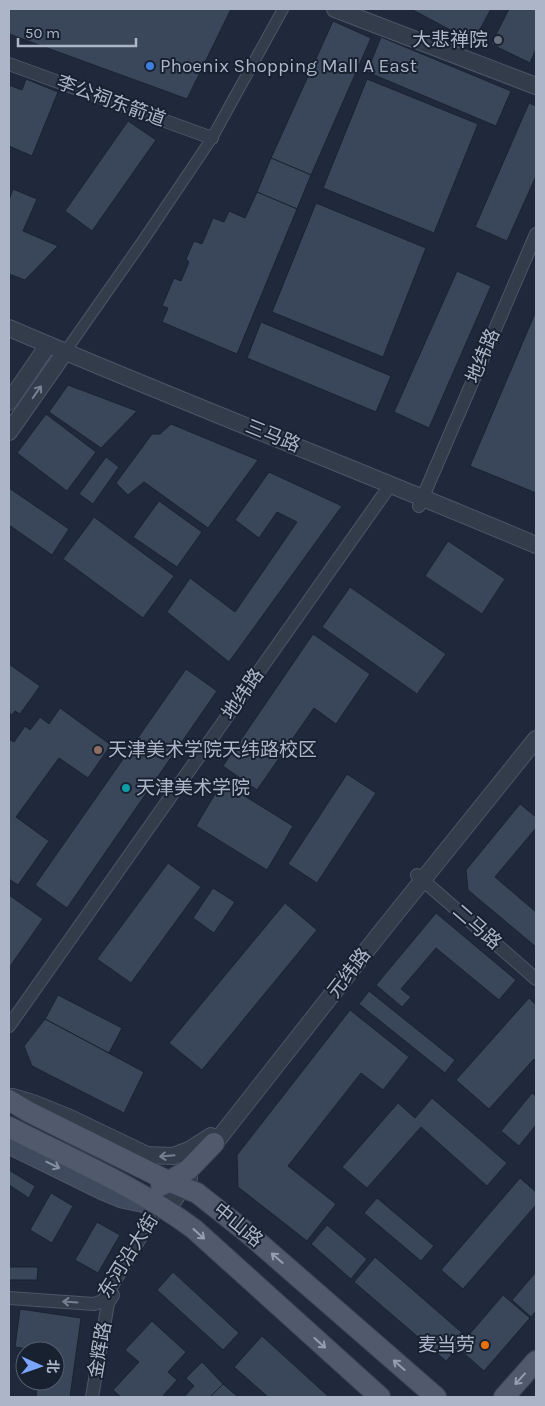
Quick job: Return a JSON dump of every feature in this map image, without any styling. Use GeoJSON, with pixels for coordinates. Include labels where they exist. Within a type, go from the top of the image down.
{"type":"FeatureCollection","features":[{"type":"Feature","properties":{"kind":"main road","name":"中山路"},"geometry":{"type":"LineString","coordinates":[[9,1100],[197,1193],[250,1234],[436,1397]]}},
{"type":"Feature","properties":{"kind":"main road","name":"中山路"},"geometry":{"type":"LineString","coordinates":[[9,1127],[127,1187],[194,1228],[380,1397]]}},
{"type":"Feature","properties":{"kind":"main road"},"geometry":{"type":"LineString","coordinates":[[127,1187],[150,1190],[176,1182],[197,1162],[213,1139]]}},
{"type":"Feature","properties":{"kind":"main road"},"geometry":{"type":"LineString","coordinates":[[9,1144],[122,1198],[163,1208]]}},
{"type":"Feature","properties":{"kind":"main road"},"geometry":{"type":"LineString","coordinates":[[504,1397],[536,1361]]}},
{"type":"Feature","properties":{"kind":"street"},"geometry":{"type":"LineString","coordinates":[[9,432],[212,138],[283,9]]}},
{"type":"Feature","properties":{"kind":"street"},"geometry":{"type":"LineString","coordinates":[[336,9],[536,86]]}},
{"type":"Feature","properties":{"kind":"street","name":"李公祠东箭道"},"geometry":{"type":"LineString","coordinates":[[9,64],[212,138]]}},
{"type":"Feature","properties":{"kind":"street","name":"地纬路"},"geometry":{"type":"LineString","coordinates":[[421,502],[536,234]]}},
{"type":"Feature","properties":{"kind":"street","name":"三马路"},"geometry":{"type":"LineString","coordinates":[[9,328],[45,350]]}},
{"type":"Feature","properties":{"kind":"street","name":"三马路"},"geometry":{"type":"LineString","coordinates":[[9,339],[45,350],[388,488],[536,554]]}},
{"type":"Feature","properties":{"kind":"street"},"geometry":{"type":"LineString","coordinates":[[9,402],[45,350]]}},
{"type":"Feature","properties":{"kind":"street","name":"地纬路"},"geometry":{"type":"LineString","coordinates":[[9,1026],[388,488]]}},
{"type":"Feature","properties":{"kind":"street","name":"三马路"},"geometry":{"type":"LineString","coordinates":[[421,502],[536,545]]}},
{"type":"Feature","properties":{"kind":"street","name":"元纬路"},"geometry":{"type":"LineString","coordinates":[[9,1096],[33,1103],[70,1118],[147,1155],[173,1156],[213,1139],[536,727]]}},
{"type":"Feature","properties":{"kind":"street","name":"元纬路"},"geometry":{"type":"LineString","coordinates":[[420,877],[536,739]]}},
{"type":"Feature","properties":{"kind":"street","name":"二马路"},"geometry":{"type":"LineString","coordinates":[[420,877],[536,980]]}},
{"type":"Feature","properties":{"kind":"street"},"geometry":{"type":"LineString","coordinates":[[163,1208],[176,1182]]}},
{"type":"Feature","properties":{"kind":"street","name":"东河沿大街"},"geometry":{"type":"LineString","coordinates":[[9,1298],[94,1304],[103,1301],[163,1208]]}},
{"type":"Feature","properties":{"kind":"street","name":"东河沿大街"},"geometry":{"type":"LineString","coordinates":[[108,1303],[163,1208]]}},
{"type":"Feature","properties":{"kind":"street","name":"金辉路"},"geometry":{"type":"LineString","coordinates":[[92,1397],[108,1303]]}},
{"type":"Feature","properties":{"kind":"building","name":"Phoenix Shopping Mall A East"},"geometry":{"type":"Polygon","coordinates":[[[9,9],[231,9],[187,99],[9,34],[9,9]]]}},
{"type":"Feature","properties":{"kind":"building"},"geometry":{"type":"Polygon","coordinates":[[[411,9],[491,9],[473,42],[411,9]]]}},
{"type":"Feature","properties":{"kind":"building"},"geometry":{"type":"Polygon","coordinates":[[[509,9],[536,9],[536,49],[530,63],[491,44],[509,9]]]}},
{"type":"Feature","properties":{"kind":"building"},"geometry":{"type":"Polygon","coordinates":[[[333,21],[371,38],[311,175],[271,158],[333,21]]]}},
{"type":"Feature","properties":{"kind":"building"},"geometry":{"type":"Polygon","coordinates":[[[381,37],[511,91],[496,126],[367,72],[381,37]]]}},
{"type":"Feature","properties":{"kind":"building"},"geometry":{"type":"Polygon","coordinates":[[[26,79],[58,92],[32,156],[9,146],[9,85],[22,90],[26,79]]]}},
{"type":"Feature","properties":{"kind":"building"},"geometry":{"type":"Polygon","coordinates":[[[367,79],[478,124],[434,233],[323,188],[367,79]]]}},
{"type":"Feature","properties":{"kind":"building"},"geometry":{"type":"Polygon","coordinates":[[[529,103],[536,106],[536,176],[507,241],[475,227],[529,103]]]}},
{"type":"Feature","properties":{"kind":"building"},"geometry":{"type":"Polygon","coordinates":[[[128,121],[156,140],[92,231],[65,211],[128,121]]]}},
{"type":"Feature","properties":{"kind":"building"},"geometry":{"type":"Polygon","coordinates":[[[271,158],[311,175],[297,209],[257,192],[271,158]]]}},
{"type":"Feature","properties":{"kind":"building"},"geometry":{"type":"Polygon","coordinates":[[[13,189],[37,199],[23,231],[58,246],[25,280],[9,274],[9,200],[13,189]]]}},
{"type":"Feature","properties":{"kind":"building"},"geometry":{"type":"Polygon","coordinates":[[[257,192],[297,209],[237,354],[162,322],[168,308],[162,306],[174,278],[181,281],[189,262],[186,259],[194,241],[202,244],[213,218],[224,222],[229,211],[245,218],[257,192]]]}},
{"type":"Feature","properties":{"kind":"building"},"geometry":{"type":"Polygon","coordinates":[[[316,203],[426,248],[383,357],[272,312],[316,203]]]}},
{"type":"Feature","properties":{"kind":"building"},"geometry":{"type":"Polygon","coordinates":[[[457,271],[491,286],[429,428],[394,412],[457,271]]]}},
{"type":"Feature","properties":{"kind":"building"},"geometry":{"type":"Polygon","coordinates":[[[536,311],[536,493],[470,466],[536,311]]]}},
{"type":"Feature","properties":{"kind":"building"},"geometry":{"type":"Polygon","coordinates":[[[261,322],[391,376],[376,412],[247,358],[261,322]]]}},
{"type":"Feature","properties":{"kind":"building"},"geometry":{"type":"Polygon","coordinates":[[[68,385],[137,411],[101,448],[49,412],[68,385]]]}},
{"type":"Feature","properties":{"kind":"building"},"geometry":{"type":"Polygon","coordinates":[[[46,414],[96,452],[67,491],[17,453],[46,414]]]}},
{"type":"Feature","properties":{"kind":"building"},"geometry":{"type":"Polygon","coordinates":[[[171,424],[258,460],[208,528],[144,482],[128,495],[116,483],[152,434],[160,434],[171,424]]]}},
{"type":"Feature","properties":{"kind":"building"},"geometry":{"type":"Polygon","coordinates":[[[106,457],[119,467],[93,504],[79,494],[106,457]]]}},
{"type":"Feature","properties":{"kind":"building"},"geometry":{"type":"Polygon","coordinates":[[[269,472],[342,506],[229,662],[167,612],[190,578],[235,612],[297,522],[277,512],[259,538],[235,520],[269,472]]]}},
{"type":"Feature","properties":{"kind":"building"},"geometry":{"type":"Polygon","coordinates":[[[9,488],[69,529],[52,555],[9,525],[9,488]]]}},
{"type":"Feature","properties":{"kind":"building"},"geometry":{"type":"Polygon","coordinates":[[[159,501],[202,532],[177,567],[133,537],[159,501]]]}},
{"type":"Feature","properties":{"kind":"building"},"geometry":{"type":"Polygon","coordinates":[[[94,517],[174,576],[143,618],[63,559],[94,517]]]}},
{"type":"Feature","properties":{"kind":"building"},"geometry":{"type":"Polygon","coordinates":[[[448,541],[505,579],[482,614],[425,576],[448,541]]]}},
{"type":"Feature","properties":{"kind":"building"},"geometry":{"type":"Polygon","coordinates":[[[350,587],[446,654],[417,694],[322,627],[350,587]]]}},
{"type":"Feature","properties":{"kind":"building"},"geometry":{"type":"Polygon","coordinates":[[[313,634],[370,674],[336,724],[314,708],[257,790],[223,766],[313,634]]]}},
{"type":"Feature","properties":{"kind":"building"},"geometry":{"type":"Polygon","coordinates":[[[9,664],[40,686],[20,714],[15,711],[12,715],[9,713],[9,664]]]}},
{"type":"Feature","properties":{"kind":"building","name":"天津美术学院"},"geometry":{"type":"Polygon","coordinates":[[[186,669],[217,691],[67,908],[35,885],[186,669]]]}},
{"type":"Feature","properties":{"kind":"building","name":"天津美术学院"},"geometry":{"type":"Polygon","coordinates":[[[60,708],[111,745],[88,778],[59,758],[16,817],[49,841],[18,885],[9,879],[9,739],[14,742],[25,726],[30,730],[40,717],[49,724],[60,708]]]}},
{"type":"Feature","properties":{"kind":"building"},"geometry":{"type":"Polygon","coordinates":[[[347,774],[376,793],[317,883],[288,864],[347,774]]]}},
{"type":"Feature","properties":{"kind":"building"},"geometry":{"type":"Polygon","coordinates":[[[222,782],[293,826],[267,870],[196,826],[222,782]]]}},
{"type":"Feature","properties":{"kind":"building"},"geometry":{"type":"Polygon","coordinates":[[[520,804],[536,817],[536,828],[495,877],[536,912],[536,947],[468,890],[466,870],[520,804]]]}},
{"type":"Feature","properties":{"kind":"building"},"geometry":{"type":"Polygon","coordinates":[[[168,863],[201,887],[131,983],[97,959],[168,863]]]}},
{"type":"Feature","properties":{"kind":"building"},"geometry":{"type":"Polygon","coordinates":[[[213,888],[235,902],[214,933],[193,918],[213,888]]]}},
{"type":"Feature","properties":{"kind":"building"},"geometry":{"type":"Polygon","coordinates":[[[9,895],[43,919],[9,968],[9,895]]]}},
{"type":"Feature","properties":{"kind":"building"},"geometry":{"type":"Polygon","coordinates":[[[285,903],[317,930],[202,1070],[169,1043],[285,903]]]}},
{"type":"Feature","properties":{"kind":"building"},"geometry":{"type":"Polygon","coordinates":[[[436,913],[516,980],[499,1000],[436,948],[401,989],[411,997],[402,1007],[376,985],[436,913]]]}},
{"type":"Feature","properties":{"kind":"building"},"geometry":{"type":"Polygon","coordinates":[[[369,991],[455,1060],[445,1073],[359,1004],[369,991]]]}},
{"type":"Feature","properties":{"kind":"building"},"geometry":{"type":"Polygon","coordinates":[[[58,995],[122,1028],[109,1053],[45,1019],[58,995]]]}},
{"type":"Feature","properties":{"kind":"building"},"geometry":{"type":"Polygon","coordinates":[[[529,998],[536,1005],[536,1062],[534,1059],[489,1109],[456,1080],[529,998]]]}},
{"type":"Feature","properties":{"kind":"building"},"geometry":{"type":"Polygon","coordinates":[[[350,1010],[409,1057],[383,1090],[361,1073],[288,1166],[336,1204],[307,1241],[238,1187],[237,1155],[350,1010]]]}},
{"type":"Feature","properties":{"kind":"building"},"geometry":{"type":"Polygon","coordinates":[[[45,1019],[144,1072],[124,1113],[32,1066],[24,1046],[45,1019]]]}},
{"type":"Feature","properties":{"kind":"building"},"geometry":{"type":"Polygon","coordinates":[[[532,1093],[536,1096],[536,1125],[519,1146],[501,1131],[532,1093]]]}},
{"type":"Feature","properties":{"kind":"building"},"geometry":{"type":"Polygon","coordinates":[[[432,1098],[507,1163],[487,1186],[421,1127],[367,1188],[342,1167],[398,1103],[415,1118],[432,1098]]]}},
{"type":"Feature","properties":{"kind":"building"},"geometry":{"type":"Polygon","coordinates":[[[9,1170],[35,1186],[29,1198],[9,1185],[9,1170]]]}},
{"type":"Feature","properties":{"kind":"building"},"geometry":{"type":"Polygon","coordinates":[[[520,1178],[536,1192],[536,1205],[463,1289],[441,1270],[520,1178]]]}},
{"type":"Feature","properties":{"kind":"building"},"geometry":{"type":"Polygon","coordinates":[[[51,1193],[73,1206],[52,1243],[30,1230],[51,1193]]]}},
{"type":"Feature","properties":{"kind":"building"},"geometry":{"type":"Polygon","coordinates":[[[377,1198],[434,1246],[421,1261],[364,1213],[377,1198]]]}},
{"type":"Feature","properties":{"kind":"building"},"geometry":{"type":"Polygon","coordinates":[[[97,1222],[120,1235],[98,1273],[75,1260],[97,1222]]]}},
{"type":"Feature","properties":{"kind":"building"},"geometry":{"type":"Polygon","coordinates":[[[327,1225],[367,1259],[351,1279],[311,1244],[327,1225]]]}},
{"type":"Feature","properties":{"kind":"building"},"geometry":{"type":"Polygon","coordinates":[[[375,1257],[467,1337],[503,1295],[530,1318],[484,1371],[458,1348],[446,1361],[354,1282],[375,1257]]]}},
{"type":"Feature","properties":{"kind":"building"},"geometry":{"type":"Polygon","coordinates":[[[9,1267],[38,1267],[37,1280],[9,1280],[9,1267]]]}},
{"type":"Feature","properties":{"kind":"building"},"geometry":{"type":"Polygon","coordinates":[[[173,1272],[239,1333],[223,1350],[157,1290],[173,1272]]]}},
{"type":"Feature","properties":{"kind":"building"},"geometry":{"type":"Polygon","coordinates":[[[536,1272],[536,1311],[531,1317],[512,1300],[536,1272]]]}},
{"type":"Feature","properties":{"kind":"building"},"geometry":{"type":"Polygon","coordinates":[[[20,1309],[81,1318],[70,1397],[36,1397],[37,1391],[65,1391],[65,1341],[16,1341],[20,1309]]]}},
{"type":"Feature","properties":{"kind":"building"},"geometry":{"type":"Polygon","coordinates":[[[152,1321],[186,1352],[168,1372],[177,1380],[162,1397],[121,1397],[113,1390],[139,1362],[125,1350],[152,1321]]]}},
{"type":"Feature","properties":{"kind":"building"},"geometry":{"type":"Polygon","coordinates":[[[262,1336],[329,1397],[268,1397],[234,1367],[262,1336]]]}},
{"type":"Feature","properties":{"kind":"building"},"geometry":{"type":"Polygon","coordinates":[[[202,1362],[223,1384],[210,1397],[184,1397],[194,1386],[186,1378],[202,1362]]]}},
{"type":"Feature","properties":{"kind":"building"},"geometry":{"type":"Polygon","coordinates":[[[223,1384],[238,1397],[210,1397],[223,1384]]]}},
{"type":"Feature","properties":{"kind":"place","name":"大悲禅院"},"geometry":{"type":"Point","coordinates":[498,40]}},
{"type":"Feature","properties":{"kind":"place","name":"Phoenix Shopping Mall A East"},"geometry":{"type":"Point","coordinates":[150,66]}},
{"type":"Feature","properties":{"kind":"place","name":"天津美术学院天纬路校区"},"geometry":{"type":"Point","coordinates":[98,750]}},
{"type":"Feature","properties":{"kind":"place","name":"天津美术学院"},"geometry":{"type":"Point","coordinates":[126,788]}},
{"type":"Feature","properties":{"kind":"place","name":"麦当劳"},"geometry":{"type":"Point","coordinates":[485,1345]}}]}
